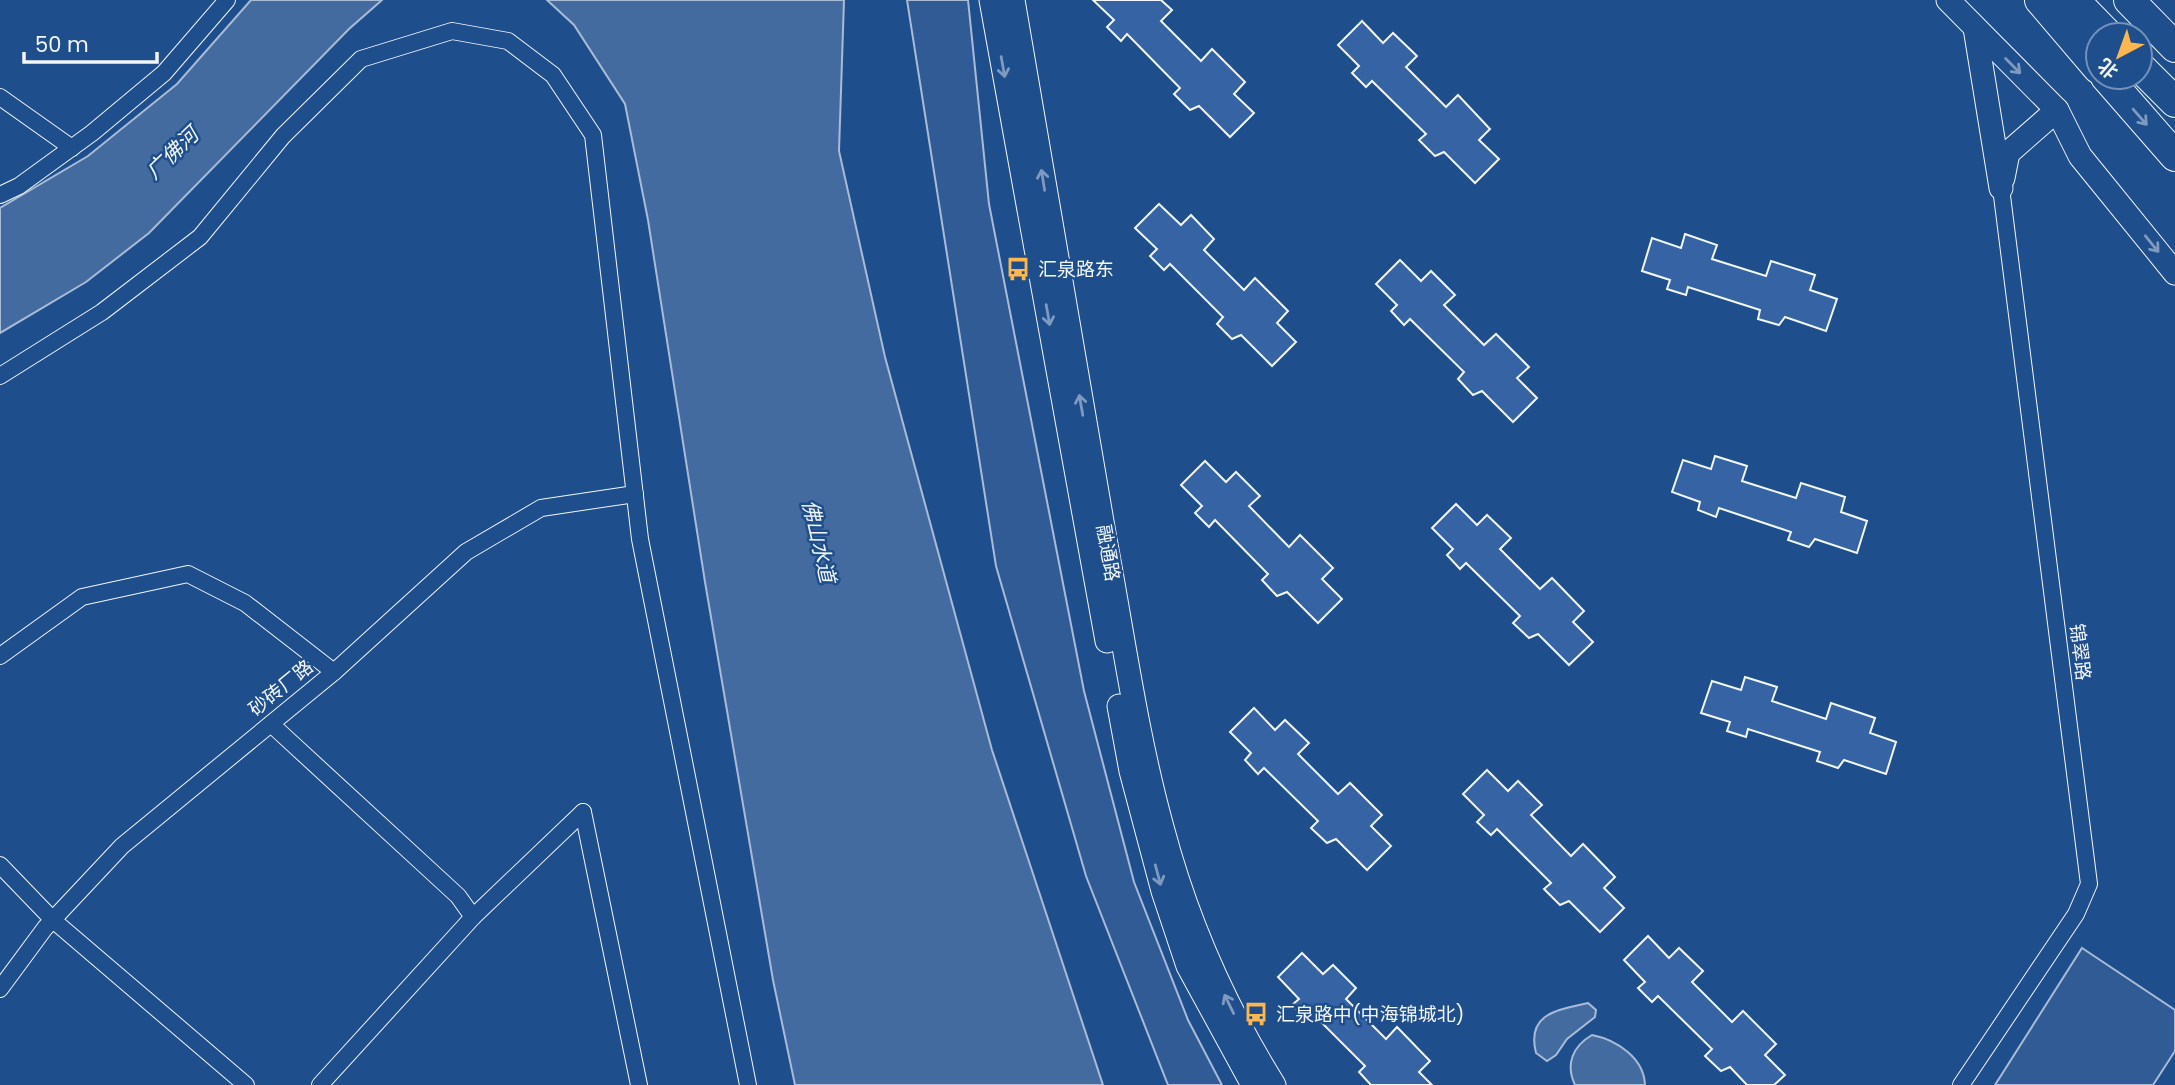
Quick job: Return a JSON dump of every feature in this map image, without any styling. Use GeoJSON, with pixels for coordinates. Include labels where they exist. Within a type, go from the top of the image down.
{"type":"FeatureCollection","features":[{"type":"Feature","properties":{"kind":"highway"},"geometry":{"type":"LineString","coordinates":[[2040,0],[2084,52]]}},
{"type":"Feature","properties":{"kind":"highway"},"geometry":{"type":"LineString","coordinates":[[2074,0],[2094,21]]}},
{"type":"Feature","properties":{"kind":"highway"},"geometry":{"type":"LineString","coordinates":[[2129,0],[2175,47]]}},
{"type":"Feature","properties":{"kind":"highway"},"geometry":{"type":"LineString","coordinates":[[2154,81],[2175,102]]}},
{"type":"Feature","properties":{"kind":"highway"},"geometry":{"type":"LineString","coordinates":[[2118,91],[2175,156]]}},
{"type":"Feature","properties":{"kind":"main road","name":"融通路"},"geometry":{"type":"LineString","coordinates":[[991,0],[1131,771],[1163,891],[1188,966],[1252,1085]]}},
{"type":"Feature","properties":{"kind":"main road","name":"融通路"},"geometry":{"type":"LineString","coordinates":[[1013,0],[1094,479],[1147,767],[1162,829],[1197,933],[1238,1024],[1274,1085]]}},
{"type":"Feature","properties":{"kind":"main road"},"geometry":{"type":"LineString","coordinates":[[1948,0],[2057,110],[2080,156],[2175,273]]}},
{"type":"Feature","properties":{"kind":"main road"},"geometry":{"type":"LineString","coordinates":[[1975,28],[2001,188]]}},
{"type":"Feature","properties":{"kind":"main road"},"geometry":{"type":"LineString","coordinates":[[2001,188],[2008,153],[2057,110]]}},
{"type":"Feature","properties":{"kind":"street"},"geometry":{"type":"LineString","coordinates":[[0,195],[19,186],[72,148],[164,73],[228,0]]}},
{"type":"Feature","properties":{"kind":"street"},"geometry":{"type":"LineString","coordinates":[[0,376],[102,312],[200,237],[283,136],[361,59],[452,31],[508,41],[554,75],[593,135],[643,553],[748,1085]]}},
{"type":"Feature","properties":{"kind":"street"},"geometry":{"type":"LineString","coordinates":[[0,97],[72,148]]}},
{"type":"Feature","properties":{"kind":"street","name":"锦翠路"},"geometry":{"type":"LineString","coordinates":[[1961,1085],[2076,914],[2089,884],[2001,188]]}},
{"type":"Feature","properties":{"kind":"street","name":"砂砖厂路"},"geometry":{"type":"LineString","coordinates":[[0,989],[53,919],[122,846],[334,672],[466,552],[541,508],[635,494]]}},
{"type":"Feature","properties":{"kind":"street"},"geometry":{"type":"LineString","coordinates":[[0,656],[82,597],[188,574],[245,603],[334,672]]}},
{"type":"Feature","properties":{"kind":"street"},"geometry":{"type":"LineString","coordinates":[[271,724],[458,896],[473,917]]}},
{"type":"Feature","properties":{"kind":"street"},"geometry":{"type":"LineString","coordinates":[[320,1085],[473,917],[583,812],[639,1085]]}},
{"type":"Feature","properties":{"kind":"street"},"geometry":{"type":"LineString","coordinates":[[0,865],[53,919],[246,1085]]}},
{"type":"Feature","properties":{"kind":"shaded area"},"geometry":{"type":"Polygon","coordinates":[[[907,0],[968,0],[989,204],[1084,691],[1134,882],[1188,1020],[1222,1085],[1168,1085],[1086,876],[996,566],[907,0]]]}},
{"type":"Feature","properties":{"kind":"shaded area"},"geometry":{"type":"Polygon","coordinates":[[[2082,948],[2175,1010],[2175,1051],[2153,1085],[1995,1085],[2082,948]]]}},
{"type":"Feature","properties":{"kind":"water","name":"广佛河"},"geometry":{"type":"Polygon","coordinates":[[[251,0],[382,0],[349,29],[149,233],[86,282],[0,333],[0,208],[88,156],[177,84],[251,0]]]}},
{"type":"Feature","properties":{"kind":"water","name":"佛山水道"},"geometry":{"type":"Polygon","coordinates":[[[547,0],[844,0],[839,151],[885,357],[992,750],[1103,1085],[795,1085],[773,980],[705,582],[648,220],[625,104],[574,25],[547,0]]]}},
{"type":"Feature","properties":{"kind":"water"},"geometry":{"type":"Polygon","coordinates":[[[1588,1003],[1596,1010],[1595,1017],[1567,1039],[1556,1055],[1547,1061],[1536,1053],[1534,1040],[1540,1021],[1556,1011],[1588,1003]]]}},
{"type":"Feature","properties":{"kind":"water"},"geometry":{"type":"Polygon","coordinates":[[[1592,1035],[1611,1041],[1628,1052],[1640,1066],[1645,1085],[1575,1085],[1571,1070],[1573,1056],[1580,1044],[1592,1035]]]}},
{"type":"Feature","properties":{"kind":"building"},"geometry":{"type":"Polygon","coordinates":[[[1093,0],[1161,0],[1172,10],[1161,21],[1201,61],[1212,49],[1245,82],[1234,94],[1254,113],[1230,137],[1199,106],[1190,110],[1174,94],[1180,88],[1127,34],[1121,41],[1107,27],[1114,20],[1093,0]]]}},
{"type":"Feature","properties":{"kind":"building"},"geometry":{"type":"Polygon","coordinates":[[[1362,21],[1383,43],[1393,33],[1417,56],[1406,67],[1446,107],[1458,95],[1490,129],[1479,140],[1499,159],[1475,183],[1444,152],[1435,156],[1419,140],[1426,134],[1372,81],[1366,87],[1352,73],[1359,66],[1338,45],[1362,21]]]}},
{"type":"Feature","properties":{"kind":"building"},"geometry":{"type":"Polygon","coordinates":[[[1159,204],[1181,225],[1191,215],[1214,239],[1204,250],[1244,290],[1255,278],[1288,311],[1277,323],[1296,342],[1272,366],[1241,335],[1232,339],[1217,324],[1223,317],[1170,264],[1164,270],[1150,256],[1157,249],[1135,228],[1159,204]]]}},
{"type":"Feature","properties":{"kind":"building"},"geometry":{"type":"Polygon","coordinates":[[[1685,234],[1717,245],[1712,259],[1766,276],[1771,261],[1815,275],[1810,290],[1837,299],[1826,331],[1785,317],[1779,325],[1758,319],[1760,310],[1688,287],[1686,295],[1667,289],[1670,280],[1642,271],[1652,238],[1681,248],[1685,234]]]}},
{"type":"Feature","properties":{"kind":"building"},"geometry":{"type":"Polygon","coordinates":[[[1400,260],[1421,281],[1431,271],[1455,295],[1444,305],[1484,345],[1496,334],[1529,367],[1517,378],[1537,398],[1513,422],[1482,391],[1473,395],[1458,379],[1464,372],[1410,319],[1404,325],[1391,311],[1397,305],[1376,284],[1400,260]]]}},
{"type":"Feature","properties":{"kind":"building"},"geometry":{"type":"Polygon","coordinates":[[[1715,456],[1747,466],[1742,481],[1796,498],[1801,483],[1845,497],[1841,512],[1867,521],[1857,553],[1815,539],[1809,547],[1788,540],[1791,532],[1719,508],[1716,517],[1698,510],[1700,502],[1672,492],[1683,460],[1711,469],[1715,456]]]}},
{"type":"Feature","properties":{"kind":"building"},"geometry":{"type":"Polygon","coordinates":[[[1205,461],[1226,482],[1236,472],[1260,496],[1249,506],[1289,547],[1300,535],[1333,568],[1322,579],[1342,599],[1318,623],[1287,592],[1277,596],[1262,580],[1268,574],[1215,520],[1209,527],[1195,513],[1202,506],[1181,485],[1205,461]]]}},
{"type":"Feature","properties":{"kind":"building"},"geometry":{"type":"Polygon","coordinates":[[[1456,504],[1477,525],[1487,515],[1511,538],[1500,549],[1540,589],[1552,578],[1584,611],[1573,622],[1593,642],[1569,665],[1538,634],[1529,638],[1513,623],[1520,616],[1466,563],[1460,569],[1447,555],[1453,549],[1432,528],[1456,504]]]}},
{"type":"Feature","properties":{"kind":"building"},"geometry":{"type":"Polygon","coordinates":[[[1745,677],[1777,687],[1772,701],[1826,719],[1831,703],[1875,718],[1870,733],[1896,742],[1886,774],[1844,760],[1838,768],[1817,761],[1820,752],[1748,729],[1746,737],[1727,731],[1730,722],[1701,713],[1712,681],[1741,690],[1745,677]]]}},
{"type":"Feature","properties":{"kind":"building"},"geometry":{"type":"Polygon","coordinates":[[[1254,708],[1275,730],[1285,720],[1309,743],[1298,754],[1338,794],[1350,783],[1382,815],[1371,826],[1391,846],[1367,870],[1336,839],[1327,843],[1311,828],[1318,821],[1264,768],[1258,774],[1245,760],[1251,753],[1230,732],[1254,708]]]}},
{"type":"Feature","properties":{"kind":"building"},"geometry":{"type":"Polygon","coordinates":[[[1487,770],[1508,791],[1518,781],[1542,805],[1531,815],[1571,856],[1583,844],[1615,877],[1604,888],[1624,908],[1600,932],[1569,901],[1560,905],[1544,889],[1551,883],[1497,829],[1491,835],[1477,822],[1484,815],[1463,794],[1487,770]]]}},
{"type":"Feature","properties":{"kind":"building"},"geometry":{"type":"Polygon","coordinates":[[[1648,936],[1669,958],[1679,948],[1703,971],[1692,982],[1732,1022],[1743,1011],[1776,1044],[1765,1055],[1785,1075],[1774,1085],[1747,1085],[1730,1067],[1721,1071],[1705,1056],[1712,1049],[1658,996],[1652,1002],[1638,988],[1645,982],[1624,960],[1648,936]]]}},
{"type":"Feature","properties":{"kind":"building"},"geometry":{"type":"Polygon","coordinates":[[[1302,953],[1323,974],[1333,965],[1356,988],[1346,999],[1386,1039],[1397,1027],[1430,1061],[1419,1072],[1432,1085],[1371,1085],[1359,1072],[1365,1066],[1312,1013],[1306,1019],[1292,1005],[1299,999],[1278,977],[1302,953]]]}},
{"type":"Feature","properties":{"kind":"place","name":"汇泉路东"},"geometry":{"type":"Point","coordinates":[1018,269]}},
{"type":"Feature","properties":{"kind":"place","name":"汇泉路中(中海锦城北)"},"geometry":{"type":"Point","coordinates":[1256,1014]}}]}
